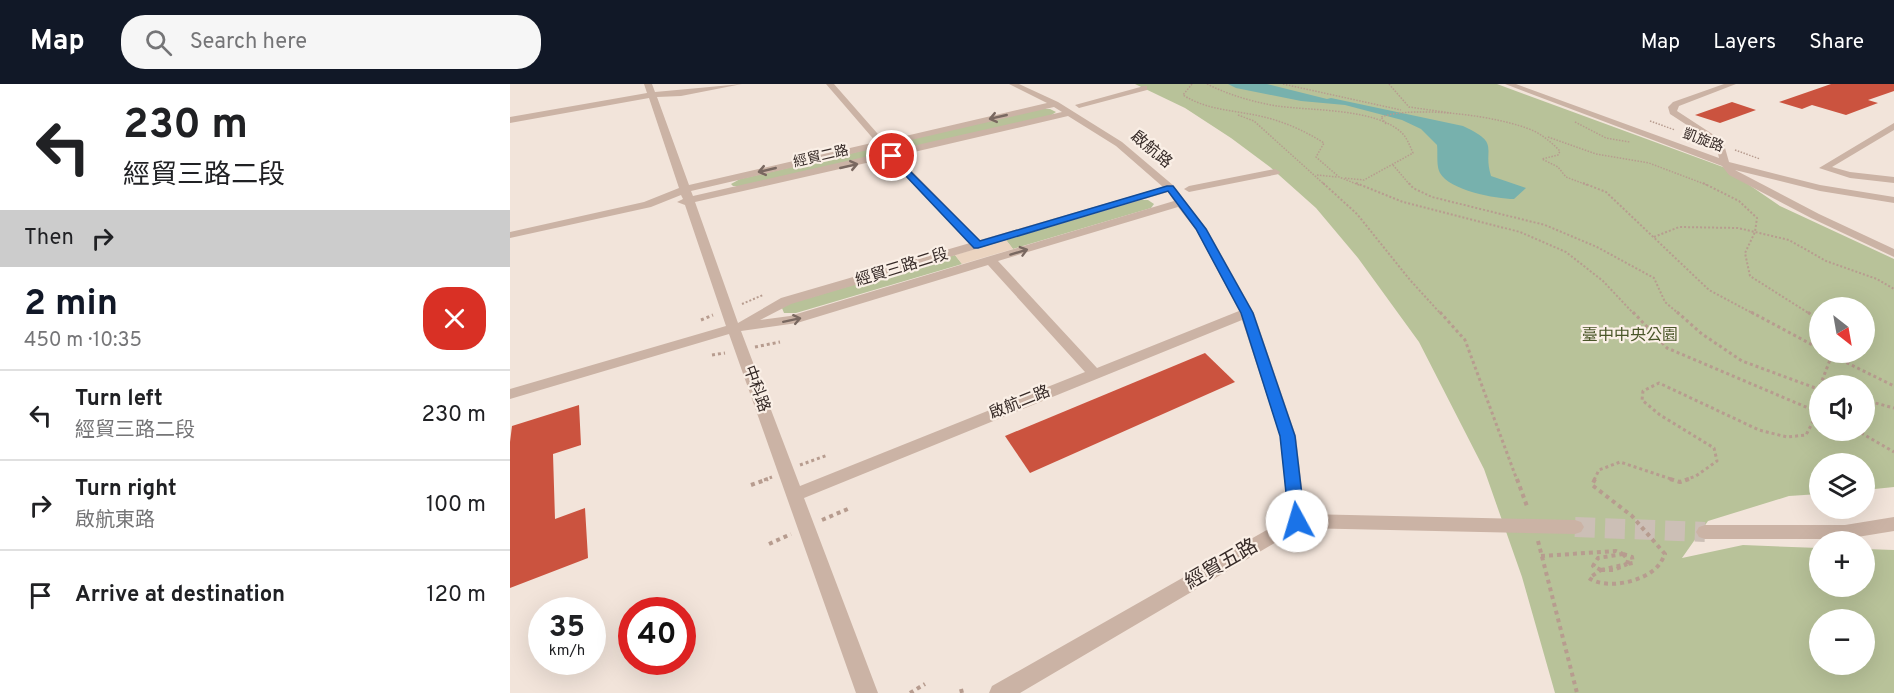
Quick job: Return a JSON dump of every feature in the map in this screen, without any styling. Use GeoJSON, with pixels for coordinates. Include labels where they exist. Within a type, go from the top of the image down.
{"type":"FeatureCollection","features":[{"type":"Feature","properties":{"kind":"street","name":"中科路"},"geometry":{"type":"LineString","coordinates":[[648,84],[867,693]]}},
{"type":"Feature","properties":{"kind":"street"},"geometry":{"type":"LineString","coordinates":[[510,120],[652,95],[690,84]]}},
{"type":"Feature","properties":{"kind":"street"},"geometry":{"type":"LineString","coordinates":[[652,95],[681,94],[738,84]]}},
{"type":"Feature","properties":{"kind":"street"},"geometry":{"type":"LineString","coordinates":[[830,84],[882,144]]}},
{"type":"Feature","properties":{"kind":"street","name":"啟航路"},"geometry":{"type":"LineString","coordinates":[[1013,84],[1055,104],[1075,109],[1170,188],[1201,229],[1247,313],[1288,436],[1297,521]]}},
{"type":"Feature","properties":{"kind":"street","name":"凱旋路"},"geometry":{"type":"LineString","coordinates":[[1509,84],[1723,159],[1820,188],[1894,200]]}},
{"type":"Feature","properties":{"kind":"street","name":"凱旋路"},"geometry":{"type":"LineString","coordinates":[[1530,84],[1723,159],[1827,183],[1894,193]]}},
{"type":"Feature","properties":{"kind":"street"},"geometry":{"type":"LineString","coordinates":[[1732,84],[1676,104],[1672,107],[1673,111],[1720,143],[1723,159],[1733,173],[1761,189],[1894,253]]}},
{"type":"Feature","properties":{"kind":"street","name":"經貿二路"},"geometry":{"type":"LineString","coordinates":[[510,235],[688,196],[892,156],[1075,109],[1144,88]]}},
{"type":"Feature","properties":{"kind":"street","name":"經貿二路"},"geometry":{"type":"LineString","coordinates":[[688,196],[882,144],[1055,104]]}},
{"type":"Feature","properties":{"kind":"street"},"geometry":{"type":"LineString","coordinates":[[1894,126],[1824,168],[1850,175],[1894,180]]}},
{"type":"Feature","properties":{"kind":"street"},"geometry":{"type":"LineString","coordinates":[[892,156],[978,245]]}},
{"type":"Feature","properties":{"kind":"street"},"geometry":{"type":"LineString","coordinates":[[1189,189],[1275,172]]}},
{"type":"Feature","properties":{"kind":"street","name":"經貿三路二段"},"geometry":{"type":"LineString","coordinates":[[734,328],[786,301],[1170,188]]}},
{"type":"Feature","properties":{"kind":"street","name":"經貿三路二段"},"geometry":{"type":"LineString","coordinates":[[510,394],[734,328],[792,321],[1182,202]]}},
{"type":"Feature","properties":{"kind":"street"},"geometry":{"type":"LineString","coordinates":[[991,261],[1094,373]]}},
{"type":"Feature","properties":{"kind":"street","name":"啟航二路"},"geometry":{"type":"LineString","coordinates":[[794,495],[1247,313]]}},
{"type":"Feature","properties":{"kind":"street"},"geometry":{"type":"LineString","coordinates":[[1297,521],[1575,527]]}},
{"type":"Feature","properties":{"kind":"street","name":"經貿五路"},"geometry":{"type":"LineString","coordinates":[[1000,693],[1297,521]]}},
{"type":"Feature","properties":{"kind":"street"},"geometry":{"type":"LineString","coordinates":[[1705,532],[1845,532],[1894,524]]}},
{"type":"Feature","properties":{"kind":"path"},"geometry":{"type":"LineString","coordinates":[[1185,84],[1191,85],[1183,95],[1192,102],[1254,121],[1291,156],[1315,174],[1357,214],[1410,280],[1465,340],[1534,526],[1577,693]]}},
{"type":"Feature","properties":{"kind":"path"},"geometry":{"type":"LineString","coordinates":[[1207,84],[1232,96],[1277,106],[1362,116],[1386,124],[1402,132],[1413,153],[1364,180],[1315,174]]}},
{"type":"Feature","properties":{"kind":"path"},"geometry":{"type":"LineString","coordinates":[[1283,84],[1406,111],[1467,116]]}},
{"type":"Feature","properties":{"kind":"path"},"geometry":{"type":"LineString","coordinates":[[1389,84],[1409,107],[1521,126],[1596,154],[1649,163],[1712,187],[1739,201],[1757,218],[1755,232],[1745,253],[1750,276],[1809,313]]}},
{"type":"Feature","properties":{"kind":"path"},"geometry":{"type":"LineString","coordinates":[[1386,124],[1381,117],[1387,113],[1406,111]]}},
{"type":"Feature","properties":{"kind":"path"},"geometry":{"type":"LineString","coordinates":[[1230,113],[1257,115],[1309,133],[1324,144],[1316,157],[1339,177],[1402,201],[1520,232],[1566,252],[1603,281],[1667,348],[1809,408]]}},
{"type":"Feature","properties":{"kind":"path"},"geometry":{"type":"LineString","coordinates":[[1546,137],[1560,151],[1558,155],[1542,159],[1558,167],[1566,177],[1606,192],[1709,290],[1809,343]]}},
{"type":"Feature","properties":{"kind":"path"},"geometry":{"type":"LineString","coordinates":[[1393,165],[1413,188],[1432,197],[1545,225],[1597,247],[1654,278],[1665,302],[1702,334],[1742,361],[1809,384]]}},
{"type":"Feature","properties":{"kind":"path"},"geometry":{"type":"LineString","coordinates":[[1654,237],[1679,227],[1738,228],[1789,240],[1826,261],[1877,279],[1894,289]]}},
{"type":"Feature","properties":{"kind":"path"},"geometry":{"type":"LineString","coordinates":[[1849,363],[1894,386]]}},
{"type":"Feature","properties":{"kind":"path"},"geometry":{"type":"LineString","coordinates":[[1627,564],[1627,566],[1611,571],[1600,571],[1598,570],[1593,566],[1598,558],[1620,553],[1632,557],[1633,563],[1624,564],[1616,566],[1598,570],[1596,570],[1589,578],[1598,584],[1619,583],[1657,566],[1665,554],[1655,538],[1618,503],[1592,485],[1599,470],[1620,462],[1680,482],[1696,476],[1717,461],[1714,448],[1659,415],[1642,400],[1643,391],[1659,382],[1677,388],[1753,427],[1785,437],[1806,435],[1809,430]]}},
{"type":"Feature","properties":{"kind":"path"},"geometry":{"type":"LineString","coordinates":[[1875,403],[1894,408]]}},
{"type":"Feature","properties":{"kind":"path"},"geometry":{"type":"LineString","coordinates":[[1875,441],[1894,452]]}},
{"type":"Feature","properties":{"kind":"path"},"geometry":{"type":"LineString","coordinates":[[1541,556],[1616,550],[1621,553]]}},
{"type":"Feature","properties":{"kind":"path"},"geometry":{"type":"LineString","coordinates":[[910,693],[925,684]]}},
{"type":"Feature","properties":{"kind":"green space","name":"臺中中央公園"},"geometry":{"type":"Polygon","coordinates":[[[1135,84],[1497,84],[1723,167],[1780,206],[1894,259],[1894,487],[1875,489],[1875,453],[1809,453],[1809,495],[1789,496],[1708,521],[1682,558],[1743,545],[1809,548],[1809,597],[1875,597],[1875,549],[1894,550],[1894,693],[1555,693],[1522,577],[1484,469],[1419,342],[1358,258],[1316,208],[1270,167],[1185,108],[1135,84]]]}},
{"type":"Feature","properties":{"kind":"green space"},"geometry":{"type":"Polygon","coordinates":[[[1041,109],[1056,112],[1050,116],[745,186],[731,184],[740,179],[1041,109]]]}},
{"type":"Feature","properties":{"kind":"green space"},"geometry":{"type":"Polygon","coordinates":[[[1140,200],[1148,200],[1154,204],[1151,208],[1013,249],[1006,240],[1140,200]]]}},
{"type":"Feature","properties":{"kind":"green space"},"geometry":{"type":"Polygon","coordinates":[[[955,255],[962,264],[796,313],[784,313],[782,308],[788,304],[955,255]]]}},
{"type":"Feature","properties":{"kind":"shaded area"},"geometry":{"type":"Polygon","coordinates":[[[1006,240],[1013,249],[962,264],[955,255],[1006,240]]]}},
{"type":"Feature","properties":{"kind":"water"},"geometry":{"type":"Polygon","coordinates":[[[1228,84],[1267,84],[1327,99],[1463,126],[1483,137],[1487,142],[1491,176],[1526,188],[1514,199],[1485,195],[1453,184],[1440,173],[1437,145],[1421,129],[1402,120],[1345,105],[1301,101],[1236,88],[1228,84]]]}},
{"type":"Feature","properties":{"kind":"building"},"geometry":{"type":"Polygon","coordinates":[[[1831,84],[1894,84],[1894,91],[1868,100],[1878,103],[1846,115],[1812,105],[1802,109],[1779,102],[1831,84]]]}},
{"type":"Feature","properties":{"kind":"building"},"geometry":{"type":"Polygon","coordinates":[[[1732,102],[1756,110],[1720,123],[1695,115],[1732,102]]]}},
{"type":"Feature","properties":{"kind":"building"},"geometry":{"type":"Polygon","coordinates":[[[1205,353],[1235,382],[1030,473],[1005,436],[1205,353]]]}},
{"type":"Feature","properties":{"kind":"building"},"geometry":{"type":"Polygon","coordinates":[[[579,405],[581,445],[553,454],[555,519],[585,508],[588,558],[510,588],[510,442],[512,426],[579,405]]]}},
{"type":"Feature","properties":{"kind":"tunnel"},"geometry":{"type":"LineString","coordinates":[[1575,527],[1705,532]]}},
{"type":"Feature","properties":{"kind":"route"},"geometry":{"type":"LineString","coordinates":[[892,156],[978,245],[1170,188],[1201,229],[1247,313],[1288,436],[1297,521]]}}]}
